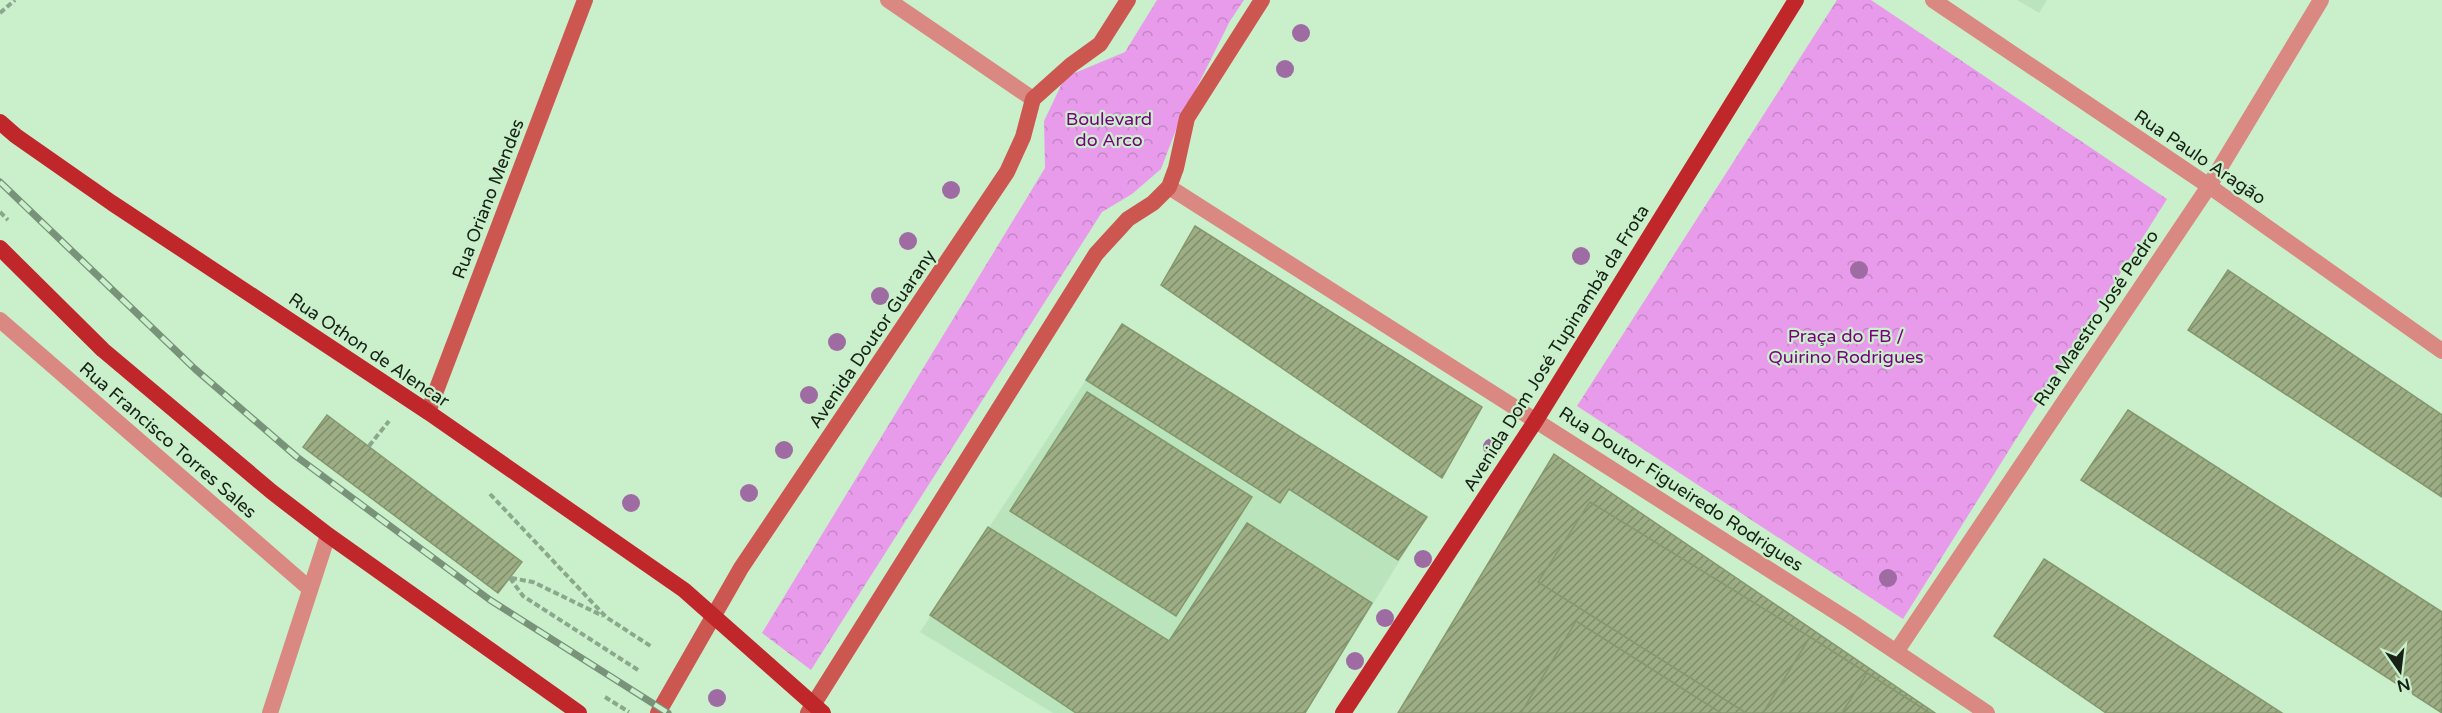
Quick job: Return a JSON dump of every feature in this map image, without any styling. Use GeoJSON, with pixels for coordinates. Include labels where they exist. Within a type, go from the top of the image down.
{"type":"FeatureCollection","features":[{"type":"Feature","properties":{"kind":"main road","name":"Rua Oriano Mendes"},"geometry":{"type":"LineString","coordinates":[[428,412],[585,0]]}},
{"type":"Feature","properties":{"kind":"main road"},"geometry":{"type":"LineString","coordinates":[[1033,99],[1071,65],[1100,44],[1128,0]]}},
{"type":"Feature","properties":{"kind":"main road"},"geometry":{"type":"LineString","coordinates":[[815,710],[1096,254],[1128,219],[1153,203],[1169,187],[1176,168],[1187,118],[1262,0]]}},
{"type":"Feature","properties":{"kind":"main road","name":"Avenida Dom José Tupinambá da Frota"},"geometry":{"type":"LineString","coordinates":[[1342,713],[1536,420],[1796,0]]}},
{"type":"Feature","properties":{"kind":"main road","name":"Avenida Doutor Guarany"},"geometry":{"type":"LineString","coordinates":[[658,713],[741,568],[1007,172],[1023,137],[1033,99]]}},
{"type":"Feature","properties":{"kind":"main road","name":"Rua Othon de Alencar"},"geometry":{"type":"LineString","coordinates":[[0,122],[16,136],[112,203],[428,412],[684,590],[815,710]]}},
{"type":"Feature","properties":{"kind":"main road"},"geometry":{"type":"LineString","coordinates":[[0,248],[103,350],[272,492],[328,535],[579,713]]}},
{"type":"Feature","properties":{"kind":"street"},"geometry":{"type":"LineString","coordinates":[[888,0],[1033,99]]}},
{"type":"Feature","properties":{"kind":"street","name":"Rua Paulo Aragão"},"geometry":{"type":"LineString","coordinates":[[1933,0],[2209,186],[2442,351]]}},
{"type":"Feature","properties":{"kind":"street","name":"Rua Maestro José Pedro"},"geometry":{"type":"LineString","coordinates":[[1896,652],[2209,186],[2321,0]]}},
{"type":"Feature","properties":{"kind":"street","name":"Rua Doutor Figueiredo Rodrigues"},"geometry":{"type":"LineString","coordinates":[[1169,187],[1536,420],[1987,713]]}},
{"type":"Feature","properties":{"kind":"street","name":"Rua Francisco Torres Sales"},"geometry":{"type":"LineString","coordinates":[[0,320],[310,589]]}},
{"type":"Feature","properties":{"kind":"street"},"geometry":{"type":"LineString","coordinates":[[270,713],[328,535]]}},
{"type":"Feature","properties":{"kind":"path"},"geometry":{"type":"LineString","coordinates":[[0,13],[15,0]]}},
{"type":"Feature","properties":{"kind":"path"},"geometry":{"type":"LineString","coordinates":[[369,446],[388,420],[397,427]]}},
{"type":"Feature","properties":{"kind":"path"},"geometry":{"type":"LineString","coordinates":[[481,487],[606,617]]}},
{"type":"Feature","properties":{"kind":"path"},"geometry":{"type":"LineString","coordinates":[[638,670],[523,596],[510,578],[533,582],[606,617],[652,647]]}},
{"type":"Feature","properties":{"kind":"shaded area"},"geometry":{"type":"Polygon","coordinates":[[[2017,0],[2047,0],[2039,13],[2017,0]]]}},
{"type":"Feature","properties":{"kind":"shaded area"},"geometry":{"type":"Polygon","coordinates":[[[1206,378],[1427,517],[1305,713],[1053,713],[920,632],[1086,380],[1206,378]]]}},
{"type":"Feature","properties":{"kind":"green space","name":"Boulevard do Arco"},"geometry":{"type":"Polygon","coordinates":[[[1157,0],[1244,0],[1230,21],[1177,127],[1161,169],[1132,194],[1102,212],[811,670],[762,633],[1045,168],[1044,121],[1065,77],[1125,52],[1157,0]]]}},
{"type":"Feature","properties":{"kind":"green space","name":"Praça do FB / Quirino Rodrigues"},"geometry":{"type":"Polygon","coordinates":[[[1837,0],[1871,0],[2167,199],[1903,619],[1577,406],[1837,0]]]}},
{"type":"Feature","properties":{"kind":"building"},"geometry":{"type":"Polygon","coordinates":[[[1195,226],[1482,407],[1442,478],[1161,285],[1195,226]]]}},
{"type":"Feature","properties":{"kind":"building"},"geometry":{"type":"Polygon","coordinates":[[[2228,270],[2442,415],[2442,497],[2188,330],[2228,270]]]}},
{"type":"Feature","properties":{"kind":"building"},"geometry":{"type":"Polygon","coordinates":[[[1122,324],[1427,517],[1398,560],[1289,489],[1280,503],[1086,380],[1122,324]]]}},
{"type":"Feature","properties":{"kind":"building"},"geometry":{"type":"Polygon","coordinates":[[[1087,392],[1252,497],[1176,616],[1010,511],[1087,392]]]}},
{"type":"Feature","properties":{"kind":"building"},"geometry":{"type":"Polygon","coordinates":[[[2128,410],[2442,612],[2442,713],[2081,480],[2128,410]]]}},
{"type":"Feature","properties":{"kind":"building"},"geometry":{"type":"Polygon","coordinates":[[[327,415],[522,562],[498,593],[303,447],[327,415]]]}},
{"type":"Feature","properties":{"kind":"building"},"geometry":{"type":"Polygon","coordinates":[[[1554,454],[1935,713],[1398,713],[1554,454]]]}},
{"type":"Feature","properties":{"kind":"building"},"geometry":{"type":"Polygon","coordinates":[[[1590,502],[1810,637],[1763,713],[1746,713],[1538,582],[1590,502]]]}},
{"type":"Feature","properties":{"kind":"building"},"geometry":{"type":"Polygon","coordinates":[[[1247,523],[1372,603],[1305,713],[1076,713],[930,615],[988,527],[1169,641],[1247,523]]]}},
{"type":"Feature","properties":{"kind":"building"},"geometry":{"type":"Polygon","coordinates":[[[2044,559],[2282,713],[2106,713],[1994,636],[2044,559]]]}},
{"type":"Feature","properties":{"kind":"building"},"geometry":{"type":"Polygon","coordinates":[[[1576,621],[1721,713],[1521,713],[1576,621]]]}},
{"type":"Feature","properties":{"kind":"building"},"geometry":{"type":"Polygon","coordinates":[[[1810,637],[1867,673],[1842,713],[1763,713],[1810,637]]]}},
{"type":"Feature","properties":{"kind":"building"},"geometry":{"type":"Polygon","coordinates":[[[1867,673],[1930,713],[1842,713],[1867,673]]]}},
{"type":"Feature","properties":{"kind":"railway"},"geometry":{"type":"LineString","coordinates":[[0,182],[195,369],[297,457],[490,600],[668,713]]}}]}
